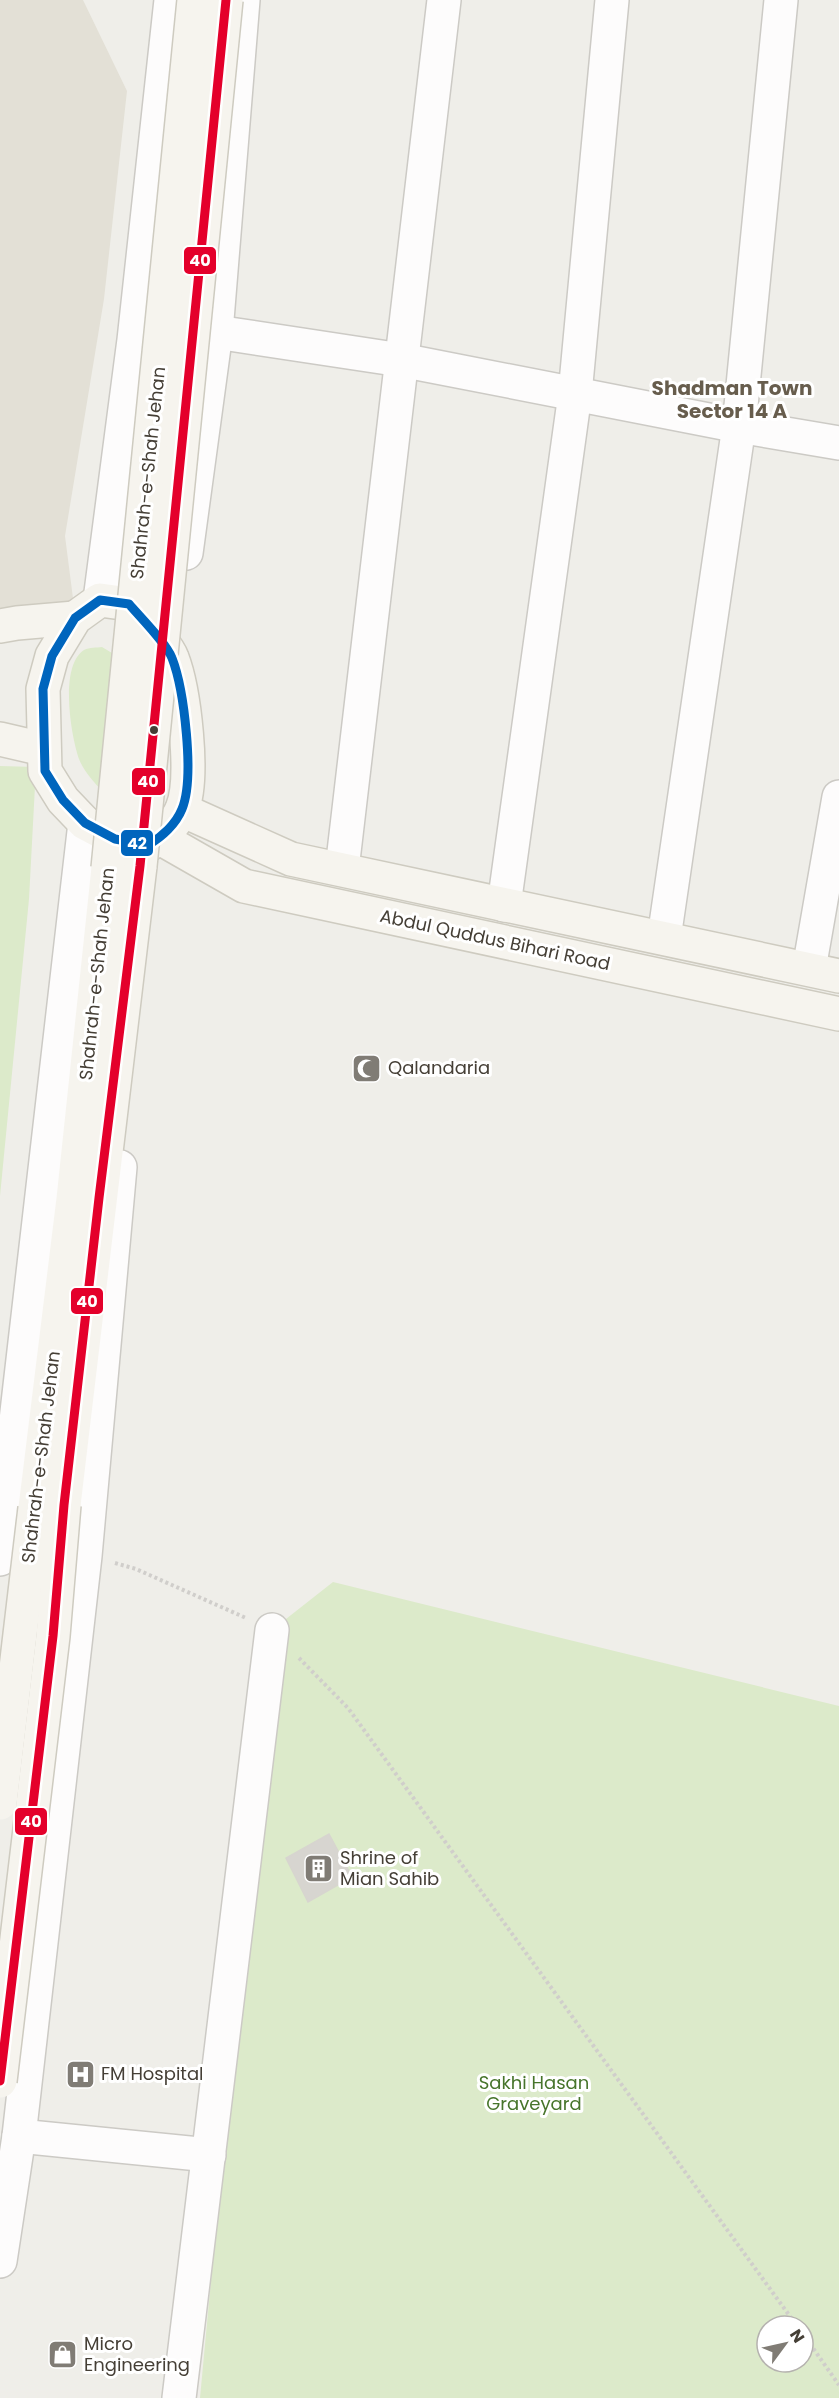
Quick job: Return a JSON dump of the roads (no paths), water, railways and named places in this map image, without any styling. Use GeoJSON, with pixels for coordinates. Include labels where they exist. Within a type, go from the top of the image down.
{"type":"FeatureCollection","features":[{"type":"Feature","properties":{"kind":"main road","name":"Shahrah-e-Shah Jehan"},"geometry":{"type":"LineString","coordinates":[[0,1803],[73,1199],[163,337],[195,0]]}},
{"type":"Feature","properties":{"kind":"main road","name":"Shahrah-e-Shah Jehan"},"geometry":{"type":"LineString","coordinates":[[0,2081],[53,1636],[64,1505],[98,1209],[140,866],[226,0]]}},
{"type":"Feature","properties":{"kind":"main road"},"geometry":{"type":"LineString","coordinates":[[0,626],[88,609],[129,604],[172,656],[181,693],[189,764],[188,788],[182,810],[154,842],[115,839],[85,823],[63,800],[45,771],[43,689],[52,656],[88,609]]}},
{"type":"Feature","properties":{"kind":"main road"},"geometry":{"type":"LineString","coordinates":[[0,739],[43,749]]}},
{"type":"Feature","properties":{"kind":"main road","name":"Abdul Quddus Bihari Road"},"geometry":{"type":"LineString","coordinates":[[182,810],[291,859],[824,973]]}},
{"type":"Feature","properties":{"kind":"main road","name":"Abdul Quddus Bihari Road"},"geometry":{"type":"LineString","coordinates":[[154,842],[244,886],[839,1014]]}},
{"type":"Feature","properties":{"kind":"street"},"geometry":{"type":"LineString","coordinates":[[88,609],[134,340],[171,0]]}},
{"type":"Feature","properties":{"kind":"street"},"geometry":{"type":"LineString","coordinates":[[172,656],[216,332],[243,0]]}},
{"type":"Feature","properties":{"kind":"street"},"geometry":{"type":"LineString","coordinates":[[342,869],[444,0]]}},
{"type":"Feature","properties":{"kind":"street"},"geometry":{"type":"LineString","coordinates":[[504,904],[575,394],[612,0]]}},
{"type":"Feature","properties":{"kind":"street"},"geometry":{"type":"LineString","coordinates":[[664,938],[740,426],[781,0]]}},
{"type":"Feature","properties":{"kind":"street"},"geometry":{"type":"LineString","coordinates":[[216,332],[401,360],[839,443]]}},
{"type":"Feature","properties":{"kind":"street"},"geometry":{"type":"LineString","coordinates":[[824,973],[839,797]]}},
{"type":"Feature","properties":{"kind":"street"},"geometry":{"type":"LineString","coordinates":[[85,823],[2,1552],[85,1556]]}},
{"type":"Feature","properties":{"kind":"street"},"geometry":{"type":"LineString","coordinates":[[0,2261],[19,2136],[85,1556],[154,842]]}},
{"type":"Feature","properties":{"kind":"street"},"geometry":{"type":"LineString","coordinates":[[179,2398],[272,1630]]}},
{"type":"Feature","properties":{"kind":"street"},"geometry":{"type":"LineString","coordinates":[[19,2136],[209,2155]]}},
{"type":"Feature","properties":{"kind":"place","name":"Qalandaria"},"geometry":{"type":"Point","coordinates":[367,1068]}},
{"type":"Feature","properties":{"kind":"place","name":"Shrine of Mian Sahib"},"geometry":{"type":"Point","coordinates":[319,1868]}},
{"type":"Feature","properties":{"kind":"place","name":"FM Hospital"},"geometry":{"type":"Point","coordinates":[80,2074]}},
{"type":"Feature","properties":{"kind":"place","name":"Micro Engineering"},"geometry":{"type":"Point","coordinates":[63,2354]}},
{"type":"Feature","properties":{"kind":"district","name":"Shadman Town Sector 14 A"},"geometry":{"type":"Point","coordinates":[732,400]}},
{"type":"Feature","properties":{"kind":"park label","name":"Sakhi Hasan Graveyard"},"geometry":{"type":"Point","coordinates":[534,2093]}}]}
